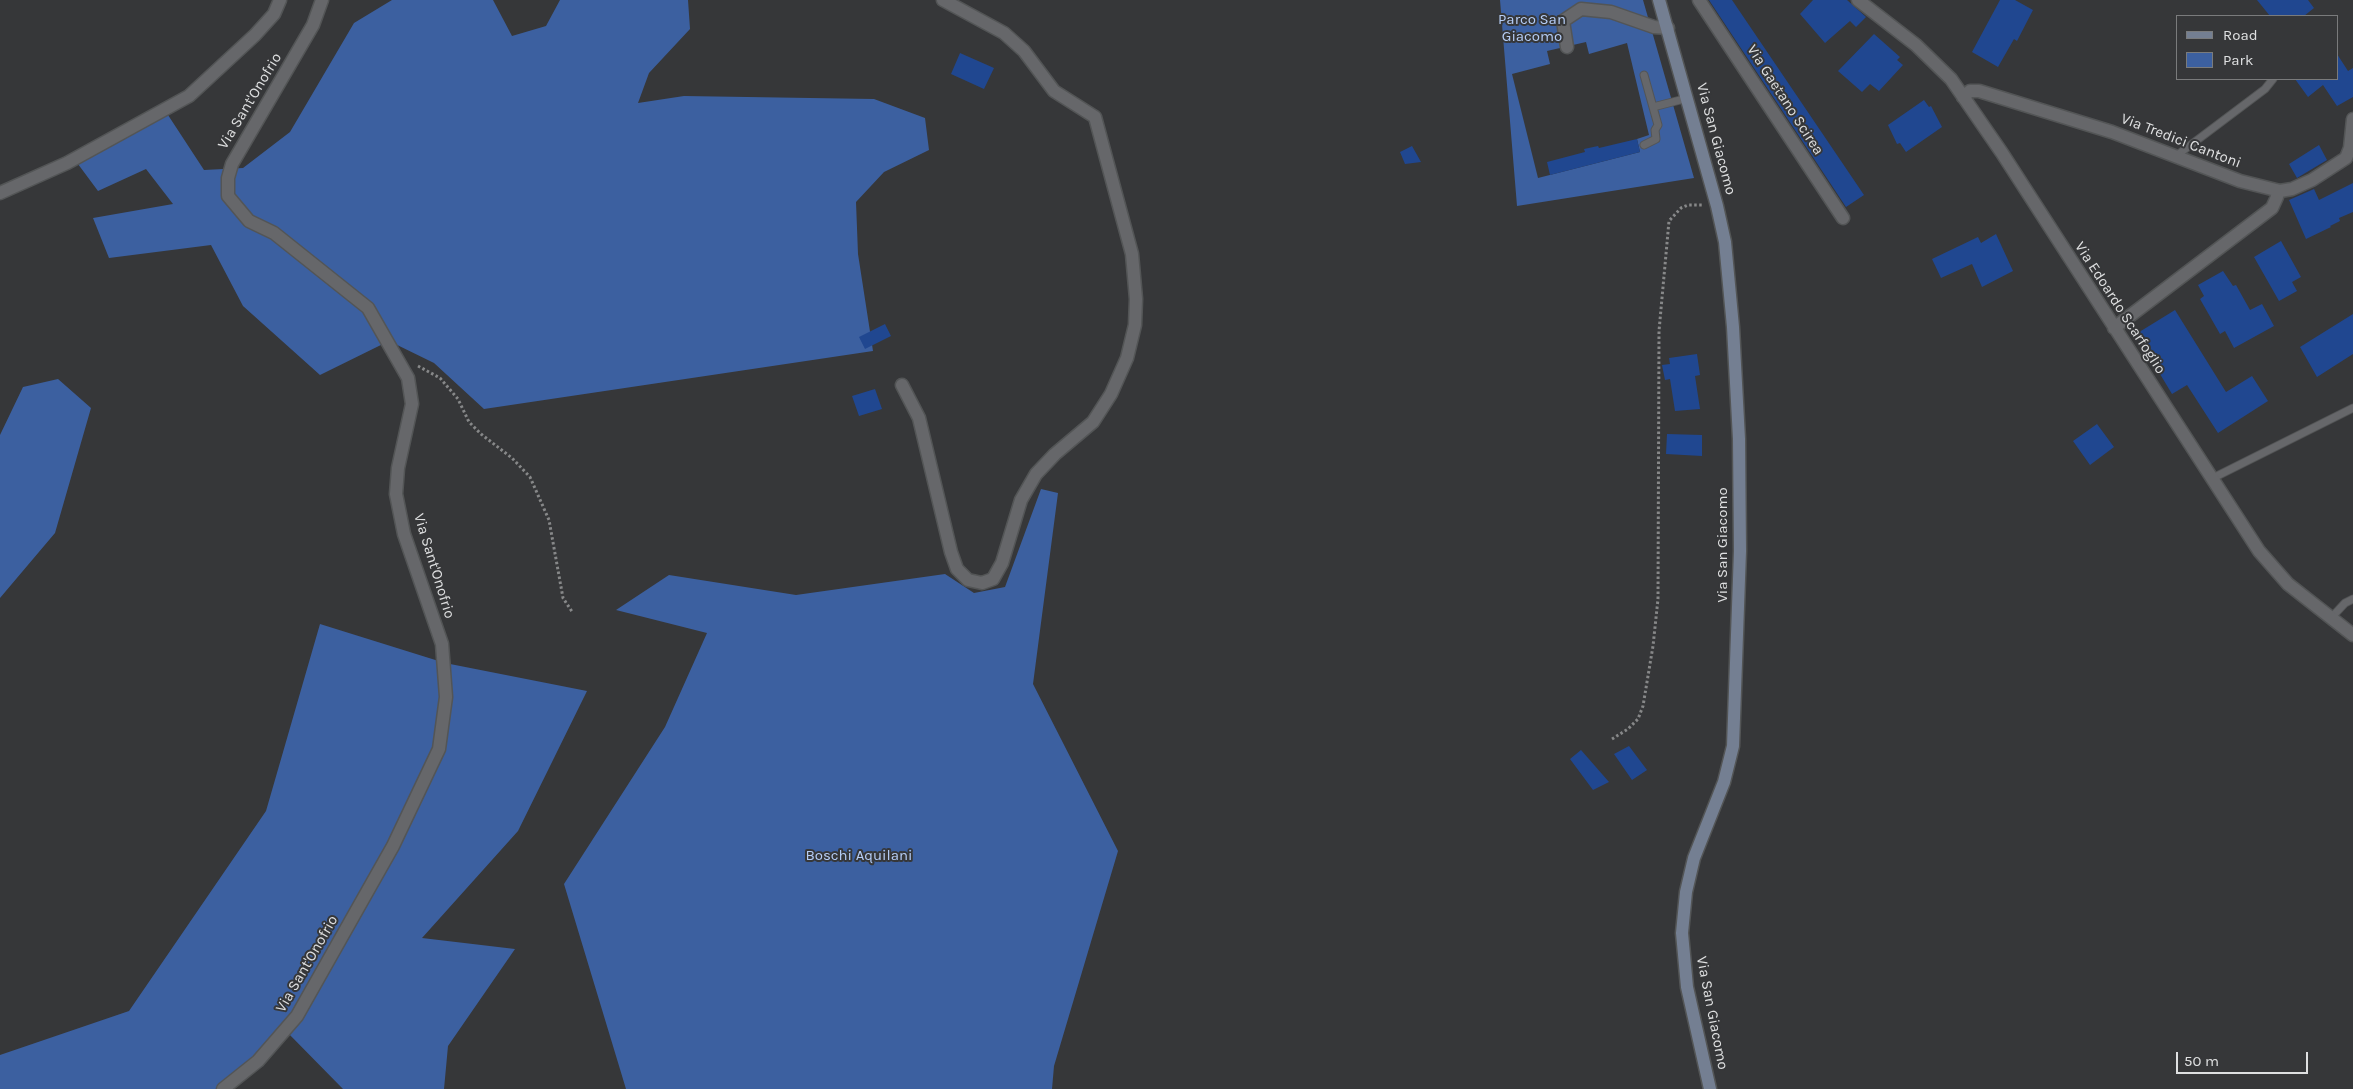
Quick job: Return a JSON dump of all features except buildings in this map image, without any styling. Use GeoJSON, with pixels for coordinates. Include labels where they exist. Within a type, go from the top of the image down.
{"type":"FeatureCollection","features":[{"type":"Feature","properties":{"kind":"street"},"geometry":{"type":"LineString","coordinates":[[0,193],[68,163],[189,96],[255,35],[274,14],[280,0]]}},
{"type":"Feature","properties":{"kind":"street","name":"Via Sant'Onofrio"},"geometry":{"type":"LineString","coordinates":[[223,1089],[258,1061],[297,1016],[393,846],[439,749],[446,697],[442,644],[404,534],[396,494],[398,468],[412,404],[408,378],[368,308],[274,233],[249,221],[228,196],[228,178],[232,164],[313,25],[322,0]]}},
{"type":"Feature","properties":{"kind":"street"},"geometry":{"type":"LineString","coordinates":[[902,385],[919,418],[957,570],[968,580],[982,583],[993,579],[1002,563],[1021,500],[1036,474],[1055,454],[1093,422],[1111,394],[1127,358],[1135,325],[1136,299],[1132,254],[1095,117],[1054,91],[1024,51],[1004,33],[943,0]]}},
{"type":"Feature","properties":{"kind":"street","name":"Via San Giacomo"},"geometry":{"type":"LineString","coordinates":[[1659,0],[1688,98],[1717,206],[1724,242],[1733,327],[1739,440],[1740,551],[1736,708],[1733,746],[1724,782],[1694,858],[1686,892],[1682,933],[1687,987],[1710,1089]]}},
{"type":"Feature","properties":{"kind":"street","name":"Via Gaetano Scirea"},"geometry":{"type":"LineString","coordinates":[[1698,0],[1843,218]]}},
{"type":"Feature","properties":{"kind":"street","name":"Via Edoardo Scarfoglio"},"geometry":{"type":"LineString","coordinates":[[1858,0],[1935,62],[1963,97],[2002,153],[2211,479],[2270,565],[2288,584],[2353,635]]}},
{"type":"Feature","properties":{"kind":"street"},"geometry":{"type":"LineString","coordinates":[[1567,47],[1563,22],[1581,9],[1611,12],[1654,27],[1668,28]]}},
{"type":"Feature","properties":{"kind":"street","name":"Via Tredici Cantoni"},"geometry":{"type":"LineString","coordinates":[[1963,97],[1968,92],[1979,91],[2112,132],[2240,181],[2276,190],[2292,189],[2349,159],[2353,119]]}},
{"type":"Feature","properties":{"kind":"street"},"geometry":{"type":"LineString","coordinates":[[2114,328],[2272,208],[2277,196],[2276,190]]}},
{"type":"Feature","properties":{"kind":"lane"},"geometry":{"type":"LineString","coordinates":[[1644,75],[1658,125],[1655,130],[1656,139],[1644,145]]}},
{"type":"Feature","properties":{"kind":"lane"},"geometry":{"type":"LineString","coordinates":[[2176,156],[2266,89],[2272,80]]}},
{"type":"Feature","properties":{"kind":"lane"},"geometry":{"type":"LineString","coordinates":[[1653,107],[1688,98]]}},
{"type":"Feature","properties":{"kind":"lane"},"geometry":{"type":"LineString","coordinates":[[2211,479],[2353,408]]}},
{"type":"Feature","properties":{"kind":"lane"},"geometry":{"type":"LineString","coordinates":[[2331,618],[2353,599]]}},
{"type":"Feature","properties":{"kind":"path"},"geometry":{"type":"LineString","coordinates":[[1612,739],[1628,729],[1638,719],[1643,706],[1653,646],[1658,599],[1658,332],[1669,220],[1674,213],[1688,205],[1717,206]]}},
{"type":"Feature","properties":{"kind":"path"},"geometry":{"type":"LineString","coordinates":[[396,354],[440,378],[458,399],[469,422],[512,458],[530,477],[549,520],[563,598],[573,613]]}},
{"type":"Feature","properties":{"kind":"green space"},"geometry":{"type":"Polygon","coordinates":[[[392,0],[493,0],[512,36],[546,26],[560,0],[688,0],[690,29],[649,73],[638,103],[684,96],[874,99],[925,118],[929,150],[884,172],[856,202],[858,254],[873,351],[484,409],[434,363],[389,341],[320,375],[243,306],[211,245],[109,258],[93,218],[173,204],[146,169],[98,191],[75,160],[168,115],[204,170],[243,168],[290,132],[354,23],[392,0]]]}},
{"type":"Feature","properties":{"kind":"green space","name":"Parco San Giacomo"},"geometry":{"type":"Polygon","coordinates":[[[1500,0],[1643,0],[1694,178],[1517,206],[1500,0]],[[1586,42],[1547,51],[1550,64],[1512,74],[1538,178],[1640,152],[1637,139],[1649,135],[1627,43],[1589,54],[1586,42]]]}},
{"type":"Feature","properties":{"kind":"green space"},"geometry":{"type":"Polygon","coordinates":[[[58,379],[91,408],[55,533],[0,598],[0,435],[23,387],[58,379]]]}},
{"type":"Feature","properties":{"kind":"green space","name":"Boschi Aquilani"},"geometry":{"type":"Polygon","coordinates":[[[1041,489],[1058,493],[1033,684],[1118,851],[1054,1066],[1052,1089],[626,1089],[564,884],[665,727],[707,633],[616,610],[669,575],[796,595],[945,574],[974,593],[1005,587],[1041,489]]]}},
{"type":"Feature","properties":{"kind":"green space"},"geometry":{"type":"Polygon","coordinates":[[[320,624],[445,663],[587,691],[518,831],[422,938],[515,949],[448,1046],[444,1089],[343,1089],[286,1031],[228,1089],[0,1089],[0,1055],[129,1011],[266,811],[320,624]]]}}]}
